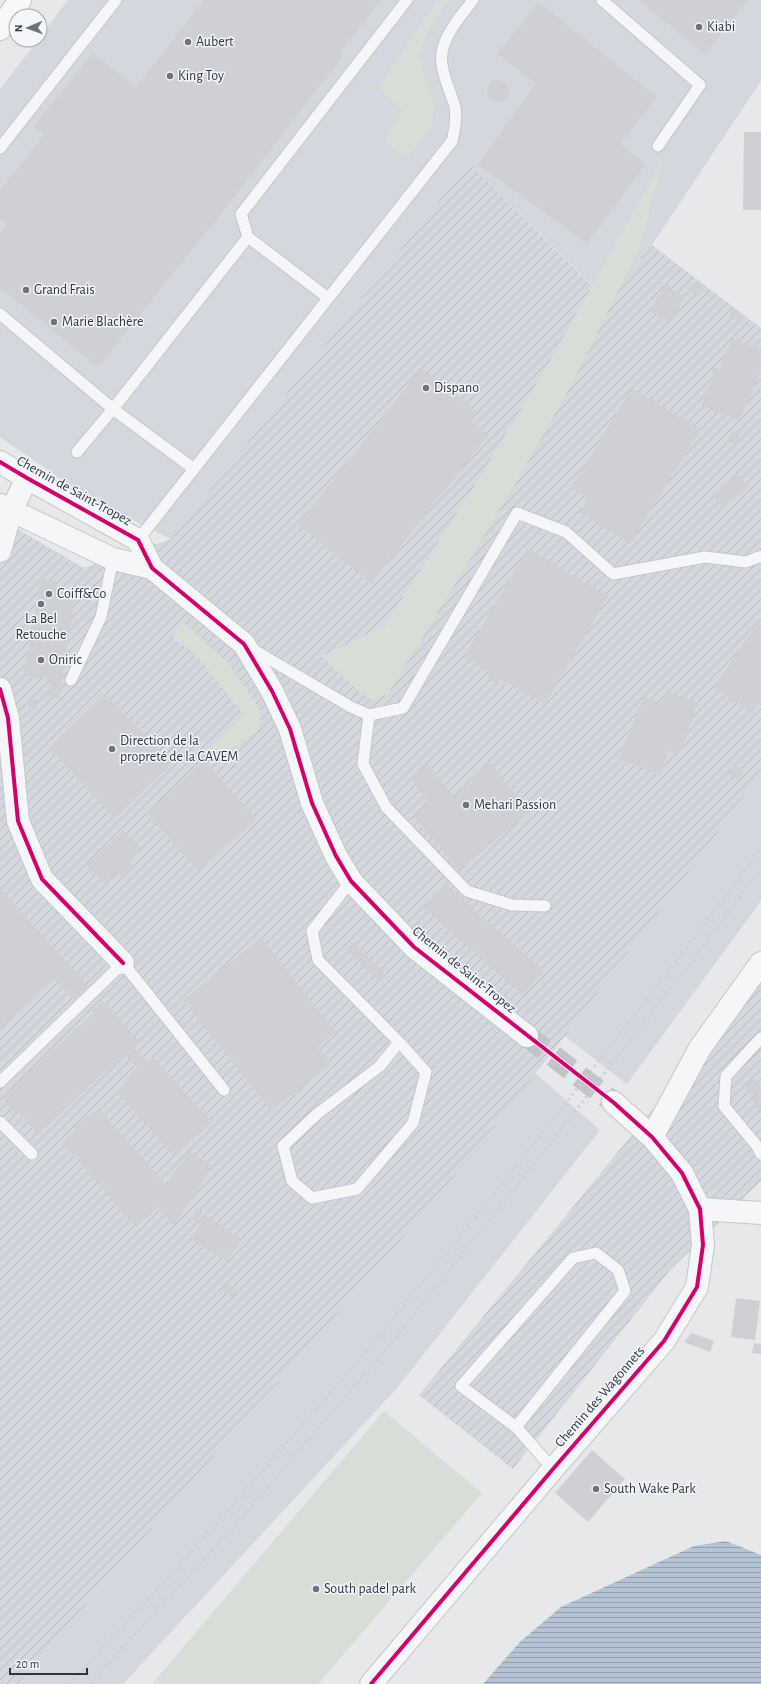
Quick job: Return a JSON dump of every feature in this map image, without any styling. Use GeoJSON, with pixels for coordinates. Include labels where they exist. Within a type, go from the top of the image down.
{"type":"FeatureCollection","features":[{"type":"Feature","properties":{"kind":"main road"},"geometry":{"type":"LineString","coordinates":[[0,29],[20,0]]}},
{"type":"Feature","properties":{"kind":"street","name":"Chemin de Saint-Tropez"},"geometry":{"type":"LineString","coordinates":[[0,462],[138,540],[152,568],[244,644],[272,691],[290,729],[312,803],[336,856],[351,881],[414,947],[527,1036]]}},
{"type":"Feature","properties":{"kind":"street"},"geometry":{"type":"LineString","coordinates":[[0,551],[6,508],[27,478]]}},
{"type":"Feature","properties":{"kind":"street"},"geometry":{"type":"LineString","coordinates":[[6,508],[113,559],[152,568]]}},
{"type":"Feature","properties":{"kind":"street"},"geometry":{"type":"LineString","coordinates":[[0,689],[8,718],[18,821],[42,879],[123,963]]}},
{"type":"Feature","properties":{"kind":"street"},"geometry":{"type":"LineString","coordinates":[[652,1137],[700,1048],[761,963]]}},
{"type":"Feature","properties":{"kind":"street","name":"Chemin des Wagonnets"},"geometry":{"type":"LineString","coordinates":[[371,1684],[664,1340],[697,1287],[703,1245],[700,1209],[682,1173],[652,1137],[612,1102]]}},
{"type":"Feature","properties":{"kind":"street"},"geometry":{"type":"LineString","coordinates":[[700,1209],[761,1213]]}},
{"type":"Feature","properties":{"kind":"lane"},"geometry":{"type":"LineString","coordinates":[[0,148],[116,0]]}},
{"type":"Feature","properties":{"kind":"lane"},"geometry":{"type":"LineString","coordinates":[[328,298],[248,237],[241,214],[407,0]]}},
{"type":"Feature","properties":{"kind":"lane"},"geometry":{"type":"LineString","coordinates":[[138,540],[452,141],[456,123],[455,108],[445,77],[441,54],[448,34],[472,0]]}},
{"type":"Feature","properties":{"kind":"lane"},"geometry":{"type":"LineString","coordinates":[[602,0],[700,85],[658,146]]}},
{"type":"Feature","properties":{"kind":"lane"},"geometry":{"type":"LineString","coordinates":[[77,452],[113,409],[248,237]]}},
{"type":"Feature","properties":{"kind":"lane"},"geometry":{"type":"LineString","coordinates":[[0,314],[113,409],[194,469]]}},
{"type":"Feature","properties":{"kind":"lane"},"geometry":{"type":"LineString","coordinates":[[244,644],[351,708],[369,715],[403,708],[517,513],[566,532],[613,574],[705,558],[746,562],[761,556]]}},
{"type":"Feature","properties":{"kind":"lane"},"geometry":{"type":"LineString","coordinates":[[71,680],[101,617],[113,559]]}},
{"type":"Feature","properties":{"kind":"lane"},"geometry":{"type":"LineString","coordinates":[[369,715],[363,764],[386,807],[467,891],[512,905],[545,906]]}},
{"type":"Feature","properties":{"kind":"lane"},"geometry":{"type":"LineString","coordinates":[[351,881],[312,932],[318,960],[399,1042],[426,1072],[413,1123],[356,1189],[312,1198],[292,1181],[283,1146],[317,1114],[380,1066],[399,1042]]}},
{"type":"Feature","properties":{"kind":"lane"},"geometry":{"type":"LineString","coordinates":[[0,1082],[123,963],[224,1090]]}},
{"type":"Feature","properties":{"kind":"lane"},"geometry":{"type":"LineString","coordinates":[[761,1038],[726,1076],[724,1106],[757,1146],[761,1154]]}},
{"type":"Feature","properties":{"kind":"lane"},"geometry":{"type":"LineString","coordinates":[[0,1122],[32,1154]]}},
{"type":"Feature","properties":{"kind":"lane"},"geometry":{"type":"LineString","coordinates":[[516,1427],[625,1292],[618,1270],[596,1253],[573,1258],[461,1386],[516,1427],[553,1469]]}},
{"type":"Feature","properties":{"kind":"shaded area"},"geometry":{"type":"Polygon","coordinates":[[[68,0],[761,0],[761,81],[652,245],[609,302],[469,163],[171,539],[90,499],[0,437],[0,89],[32,48],[48,48],[48,26],[68,0]]]}},
{"type":"Feature","properties":{"kind":"shaded area"},"geometry":{"type":"Polygon","coordinates":[[[437,0],[448,0],[427,33],[419,57],[434,104],[432,125],[407,158],[385,140],[403,111],[378,88],[437,0]]]}},
{"type":"Feature","properties":{"kind":"shaded area"},"geometry":{"type":"Polygon","coordinates":[[[663,159],[641,245],[568,391],[513,488],[388,694],[371,700],[353,686],[322,656],[384,626],[482,474],[547,366],[663,159]]]}},
{"type":"Feature","properties":{"kind":"shaded area"},"geometry":{"type":"Polygon","coordinates":[[[469,163],[608,302],[652,245],[761,328],[761,772],[714,838],[565,1036],[436,1199],[17,1684],[0,1684],[0,519],[84,568],[171,539],[469,163]]]}},
{"type":"Feature","properties":{"kind":"shaded area"},"geometry":{"type":"Polygon","coordinates":[[[182,621],[229,664],[260,709],[260,729],[214,761],[206,752],[244,715],[198,658],[188,648],[174,640],[173,633],[182,621]]]}},
{"type":"Feature","properties":{"kind":"shaded area"},"geometry":{"type":"Polygon","coordinates":[[[761,772],[761,901],[627,1084],[565,1036],[714,838],[761,772]]]}},
{"type":"Feature","properties":{"kind":"shaded area"},"geometry":{"type":"Polygon","coordinates":[[[761,977],[761,1181],[670,1270],[513,1469],[419,1395],[761,977]]]}},
{"type":"Feature","properties":{"kind":"shaded area"},"geometry":{"type":"Polygon","coordinates":[[[535,1073],[600,1130],[397,1388],[123,1684],[17,1684],[436,1199],[535,1073]]]}},
{"type":"Feature","properties":{"kind":"shaded area","name":"South padel park"},"geometry":{"type":"Polygon","coordinates":[[[384,1411],[482,1493],[318,1684],[152,1684],[384,1411]]]}},
{"type":"Feature","properties":{"kind":"water"},"geometry":{"type":"Polygon","coordinates":[[[726,1541],[761,1555],[761,1684],[483,1684],[520,1642],[561,1607],[694,1546],[726,1541]]]}},
{"type":"Feature","properties":{"kind":"building"},"geometry":{"type":"Polygon","coordinates":[[[204,0],[381,0],[342,50],[343,56],[217,219],[98,367],[0,288],[0,233],[7,224],[0,219],[0,190],[44,135],[33,127],[93,53],[136,87],[204,0]]]}},
{"type":"Feature","properties":{"kind":"building","name":"Kiabi"},"geometry":{"type":"Polygon","coordinates":[[[638,0],[748,0],[705,54],[638,0]]]}},
{"type":"Feature","properties":{"kind":"building"},"geometry":{"type":"Polygon","coordinates":[[[539,2],[657,97],[620,144],[646,164],[587,244],[478,164],[536,83],[497,54],[539,2]]]}},
{"type":"Feature","properties":{"kind":"building"},"geometry":{"type":"Polygon","coordinates":[[[498,80],[506,83],[509,91],[506,99],[498,102],[490,99],[487,91],[490,83],[498,80]]]}},
{"type":"Feature","properties":{"kind":"building"},"geometry":{"type":"Polygon","coordinates":[[[744,132],[761,132],[761,210],[743,210],[744,132]]]}},
{"type":"Feature","properties":{"kind":"building"},"geometry":{"type":"Polygon","coordinates":[[[699,282],[705,287],[697,296],[691,292],[699,282]]]}},
{"type":"Feature","properties":{"kind":"building"},"geometry":{"type":"Polygon","coordinates":[[[665,284],[671,287],[670,289],[685,297],[672,322],[650,311],[665,284]]]}},
{"type":"Feature","properties":{"kind":"building"},"geometry":{"type":"Polygon","coordinates":[[[734,308],[744,317],[740,323],[729,315],[734,308]]]}},
{"type":"Feature","properties":{"kind":"building"},"geometry":{"type":"Polygon","coordinates":[[[732,338],[761,350],[761,371],[739,421],[701,405],[714,374],[711,373],[713,367],[719,369],[732,338]]]}},
{"type":"Feature","properties":{"kind":"building"},"geometry":{"type":"Polygon","coordinates":[[[423,369],[476,411],[469,420],[488,435],[371,583],[298,525],[415,376],[423,369]]]}},
{"type":"Feature","properties":{"kind":"building"},"geometry":{"type":"Polygon","coordinates":[[[632,388],[700,430],[630,544],[579,512],[588,499],[571,488],[632,388]]]}},
{"type":"Feature","properties":{"kind":"building"},"geometry":{"type":"Polygon","coordinates":[[[732,430],[740,434],[736,445],[727,441],[732,430]]]}},
{"type":"Feature","properties":{"kind":"building"},"geometry":{"type":"Polygon","coordinates":[[[738,473],[749,486],[723,508],[712,495],[738,473]]]}},
{"type":"Feature","properties":{"kind":"building"},"geometry":{"type":"Polygon","coordinates":[[[528,548],[608,596],[545,704],[501,679],[498,684],[487,678],[490,673],[464,657],[528,548]]]}},
{"type":"Feature","properties":{"kind":"building"},"geometry":{"type":"Polygon","coordinates":[[[41,578],[58,582],[57,589],[76,592],[59,698],[48,697],[51,679],[24,675],[41,578]]]}},
{"type":"Feature","properties":{"kind":"building"},"geometry":{"type":"Polygon","coordinates":[[[757,624],[761,626],[761,706],[758,704],[752,713],[714,687],[757,624]]]}},
{"type":"Feature","properties":{"kind":"building"},"geometry":{"type":"Polygon","coordinates":[[[666,691],[698,703],[679,754],[669,751],[660,775],[619,759],[644,696],[661,703],[666,691]]]}},
{"type":"Feature","properties":{"kind":"building"},"geometry":{"type":"Polygon","coordinates":[[[105,694],[172,764],[114,818],[49,748],[105,694]]]}},
{"type":"Feature","properties":{"kind":"building"},"geometry":{"type":"Polygon","coordinates":[[[36,699],[37,710],[30,711],[28,700],[36,699]]]}},
{"type":"Feature","properties":{"kind":"building"},"geometry":{"type":"Polygon","coordinates":[[[204,761],[257,819],[198,871],[146,813],[204,761]]]}},
{"type":"Feature","properties":{"kind":"building"},"geometry":{"type":"Polygon","coordinates":[[[489,762],[530,812],[459,870],[414,816],[430,803],[410,778],[428,764],[454,797],[471,783],[468,779],[489,762]]]}},
{"type":"Feature","properties":{"kind":"building"},"geometry":{"type":"Polygon","coordinates":[[[734,765],[744,772],[739,780],[728,773],[734,765]]]}},
{"type":"Feature","properties":{"kind":"building"},"geometry":{"type":"Polygon","coordinates":[[[123,830],[142,850],[129,861],[135,868],[123,879],[118,872],[104,884],[87,865],[123,830]]]}},
{"type":"Feature","properties":{"kind":"building"},"geometry":{"type":"Polygon","coordinates":[[[445,884],[544,971],[522,995],[423,907],[445,884]]]}},
{"type":"Feature","properties":{"kind":"building"},"geometry":{"type":"Polygon","coordinates":[[[0,888],[88,986],[74,1000],[54,979],[0,1029],[0,888]]]}},
{"type":"Feature","properties":{"kind":"building"},"geometry":{"type":"Polygon","coordinates":[[[261,938],[336,1032],[317,1047],[331,1064],[271,1111],[183,1000],[261,938]]]}},
{"type":"Feature","properties":{"kind":"building"},"geometry":{"type":"Polygon","coordinates":[[[353,942],[386,975],[379,982],[346,949],[353,942]]]}},
{"type":"Feature","properties":{"kind":"building"},"geometry":{"type":"Polygon","coordinates":[[[102,1002],[106,1004],[138,1040],[132,1046],[147,1062],[153,1057],[212,1122],[174,1156],[116,1091],[126,1082],[124,1080],[137,1068],[124,1054],[38,1134],[18,1112],[16,1114],[4,1100],[4,1096],[93,1013],[92,1011],[102,1002]]]}},
{"type":"Feature","properties":{"kind":"building"},"geometry":{"type":"Polygon","coordinates":[[[753,1080],[758,1082],[760,1087],[758,1092],[753,1094],[748,1092],[746,1087],[748,1082],[753,1080]]]}},
{"type":"Feature","properties":{"kind":"building"},"geometry":{"type":"Polygon","coordinates":[[[761,1094],[761,1109],[755,1107],[753,1102],[755,1097],[761,1094]]]}},
{"type":"Feature","properties":{"kind":"building"},"geometry":{"type":"Polygon","coordinates":[[[99,1108],[166,1185],[189,1152],[212,1166],[174,1226],[158,1207],[136,1227],[62,1142],[76,1129],[74,1127],[88,1114],[90,1116],[99,1108]]]}},
{"type":"Feature","properties":{"kind":"building"},"geometry":{"type":"Polygon","coordinates":[[[198,1208],[203,1212],[197,1222],[191,1218],[198,1208]]]}},
{"type":"Feature","properties":{"kind":"building"},"geometry":{"type":"Polygon","coordinates":[[[205,1216],[242,1239],[227,1262],[191,1239],[205,1216]]]}},
{"type":"Feature","properties":{"kind":"building"},"geometry":{"type":"Polygon","coordinates":[[[227,1283],[237,1289],[233,1297],[222,1291],[227,1283]]]}},
{"type":"Feature","properties":{"kind":"building"},"geometry":{"type":"Polygon","coordinates":[[[736,1298],[760,1301],[755,1340],[731,1337],[736,1298]]]}},
{"type":"Feature","properties":{"kind":"building"},"geometry":{"type":"Polygon","coordinates":[[[692,1333],[714,1341],[710,1352],[684,1342],[692,1333]]]}},
{"type":"Feature","properties":{"kind":"building"},"geometry":{"type":"Polygon","coordinates":[[[754,1343],[761,1344],[761,1354],[752,1353],[754,1343]]]}},
{"type":"Feature","properties":{"kind":"building"},"geometry":{"type":"Polygon","coordinates":[[[592,1450],[625,1479],[588,1522],[555,1493],[592,1450]]]}},
{"type":"Feature","properties":{"kind":"tunnel"},"geometry":{"type":"LineString","coordinates":[[527,1036],[613,1102]]}},
{"type":"Feature","properties":{"kind":"railway"},"geometry":{"type":"LineString","coordinates":[[70,1684],[223,1517],[376,1340],[523,1158],[686,949],[761,848]]}},
{"type":"Feature","properties":{"kind":"railway"},"geometry":{"type":"LineString","coordinates":[[90,1684],[237,1523],[386,1349],[490,1220],[696,956],[761,868]]}},
{"type":"Feature","properties":{"kind":"cycle path"},"geometry":{"type":"LineString","coordinates":[[0,462],[138,540],[152,568],[244,644],[272,691],[290,729],[312,803],[336,856],[351,881],[414,947],[613,1102],[652,1137],[682,1173],[700,1209],[703,1245],[697,1287],[664,1341],[553,1469],[371,1684]]}},
{"type":"Feature","properties":{"kind":"cycle path"},"geometry":{"type":"LineString","coordinates":[[0,689],[8,718],[18,821],[42,879],[123,963]]}},
{"type":"Feature","properties":{"kind":"place","name":"Kiabi"},"geometry":{"type":"Point","coordinates":[699,27]}},
{"type":"Feature","properties":{"kind":"place","name":"Aubert"},"geometry":{"type":"Point","coordinates":[188,42]}},
{"type":"Feature","properties":{"kind":"place","name":"King Toy"},"geometry":{"type":"Point","coordinates":[170,76]}},
{"type":"Feature","properties":{"kind":"place","name":"Grand Frais"},"geometry":{"type":"Point","coordinates":[26,290]}},
{"type":"Feature","properties":{"kind":"place","name":"Marie Blachère"},"geometry":{"type":"Point","coordinates":[54,322]}},
{"type":"Feature","properties":{"kind":"place","name":"Dispano"},"geometry":{"type":"Point","coordinates":[426,388]}},
{"type":"Feature","properties":{"kind":"place","name":"Coiff&Co"},"geometry":{"type":"Point","coordinates":[49,594]}},
{"type":"Feature","properties":{"kind":"place","name":"La Bel Retouche"},"geometry":{"type":"Point","coordinates":[41,604]}},
{"type":"Feature","properties":{"kind":"place","name":"Oniric"},"geometry":{"type":"Point","coordinates":[41,660]}},
{"type":"Feature","properties":{"kind":"place","name":"Direction de la propreté de la CAVEM"},"geometry":{"type":"Point","coordinates":[112,749]}},
{"type":"Feature","properties":{"kind":"place","name":"Mehari Passion"},"geometry":{"type":"Point","coordinates":[466,805]}},
{"type":"Feature","properties":{"kind":"place","name":"South Wake Park"},"geometry":{"type":"Point","coordinates":[596,1489]}},
{"type":"Feature","properties":{"kind":"place","name":"South padel park"},"geometry":{"type":"Point","coordinates":[316,1589]}}]}
